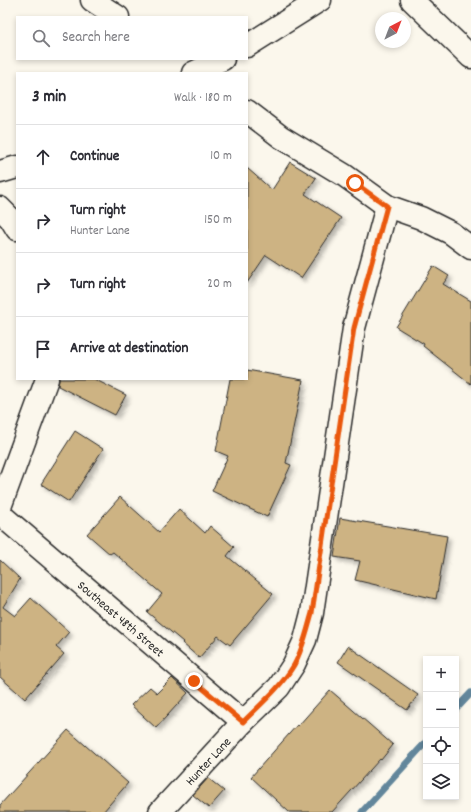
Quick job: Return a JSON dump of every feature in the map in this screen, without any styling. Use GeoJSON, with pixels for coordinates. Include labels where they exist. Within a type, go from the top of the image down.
{"type":"FeatureCollection","features":[{"type":"Feature","properties":{"kind":"street"},"geometry":{"type":"LineString","coordinates":[[92,0],[116,16]]}},
{"type":"Feature","properties":{"kind":"street"},"geometry":{"type":"LineString","coordinates":[[248,45],[320,0]]}},
{"type":"Feature","properties":{"kind":"street"},"geometry":{"type":"LineString","coordinates":[[412,0],[471,57]]}},
{"type":"Feature","properties":{"kind":"street"},"geometry":{"type":"LineString","coordinates":[[194,69],[220,60]]}},
{"type":"Feature","properties":{"kind":"street"},"geometry":{"type":"LineString","coordinates":[[248,112],[281,137],[344,175],[387,206],[421,218],[452,233],[471,248]]}},
{"type":"Feature","properties":{"kind":"street"},"geometry":{"type":"LineString","coordinates":[[0,172],[16,167]]}},
{"type":"Feature","properties":{"kind":"street","name":"Hunter Lane"},"geometry":{"type":"LineString","coordinates":[[160,812],[243,722],[279,687],[294,664],[305,640],[312,613],[354,328],[387,206]]}},
{"type":"Feature","properties":{"kind":"street"},"geometry":{"type":"LineString","coordinates":[[0,208],[11,219],[16,228]]}},
{"type":"Feature","properties":{"kind":"street"},"geometry":{"type":"LineString","coordinates":[[0,507],[47,380]]}},
{"type":"Feature","properties":{"kind":"street","name":"Southeast 48th Street"},"geometry":{"type":"LineString","coordinates":[[0,514],[243,722]]}},
{"type":"Feature","properties":{"kind":"building"},"geometry":{"type":"Polygon","coordinates":[[[290,162],[316,178],[305,194],[341,218],[301,278],[266,255],[248,282],[248,169],[272,190],[290,162]]]}},
{"type":"Feature","properties":{"kind":"building"},"geometry":{"type":"Polygon","coordinates":[[[433,266],[449,276],[443,284],[471,301],[471,384],[423,346],[424,344],[396,327],[433,266]]]}},
{"type":"Feature","properties":{"kind":"building"},"geometry":{"type":"Polygon","coordinates":[[[248,370],[303,380],[286,463],[291,465],[267,517],[212,491],[228,456],[216,451],[230,380],[248,380],[248,370]]]}},
{"type":"Feature","properties":{"kind":"building"},"geometry":{"type":"Polygon","coordinates":[[[59,380],[96,380],[126,395],[115,415],[58,386],[59,380]]]}},
{"type":"Feature","properties":{"kind":"building"},"geometry":{"type":"Polygon","coordinates":[[[75,431],[103,449],[69,502],[41,484],[75,431]]]}},
{"type":"Feature","properties":{"kind":"building"},"geometry":{"type":"Polygon","coordinates":[[[120,497],[159,532],[179,509],[205,533],[210,526],[234,547],[227,556],[273,594],[230,645],[218,636],[199,658],[182,643],[183,642],[147,612],[162,594],[113,552],[110,554],[87,534],[120,497]]]}},
{"type":"Feature","properties":{"kind":"building"},"geometry":{"type":"Polygon","coordinates":[[[340,518],[447,536],[436,599],[355,580],[360,561],[334,557],[340,518]]]}},
{"type":"Feature","properties":{"kind":"building"},"geometry":{"type":"Polygon","coordinates":[[[0,560],[20,579],[3,607],[15,616],[31,598],[69,632],[56,647],[64,654],[25,699],[0,677],[0,560]]]}},
{"type":"Feature","properties":{"kind":"building"},"geometry":{"type":"Polygon","coordinates":[[[348,646],[418,695],[407,710],[338,662],[348,646]]]}},
{"type":"Feature","properties":{"kind":"building"},"geometry":{"type":"Polygon","coordinates":[[[172,678],[188,693],[156,728],[131,705],[150,687],[157,693],[172,678]]]}},
{"type":"Feature","properties":{"kind":"building"},"geometry":{"type":"Polygon","coordinates":[[[330,690],[393,745],[381,760],[380,759],[332,812],[289,812],[251,777],[330,690]]]}},
{"type":"Feature","properties":{"kind":"building"},"geometry":{"type":"Polygon","coordinates":[[[68,730],[128,783],[103,812],[0,812],[0,805],[68,730]]]}},
{"type":"Feature","properties":{"kind":"building"},"geometry":{"type":"Polygon","coordinates":[[[208,778],[224,791],[209,808],[193,795],[208,778]]]}},
{"type":"Feature","properties":{"kind":"waterway"},"geometry":{"type":"LineString","coordinates":[[459,706],[471,693]]}},
{"type":"Feature","properties":{"kind":"waterway"},"geometry":{"type":"LineString","coordinates":[[362,812],[423,745]]}},
{"type":"Feature","properties":{"kind":"route"},"geometry":{"type":"LineString","coordinates":[[194,681],[243,722],[279,687],[294,664],[305,640],[312,613],[354,328],[387,206],[355,183]]}}]}
